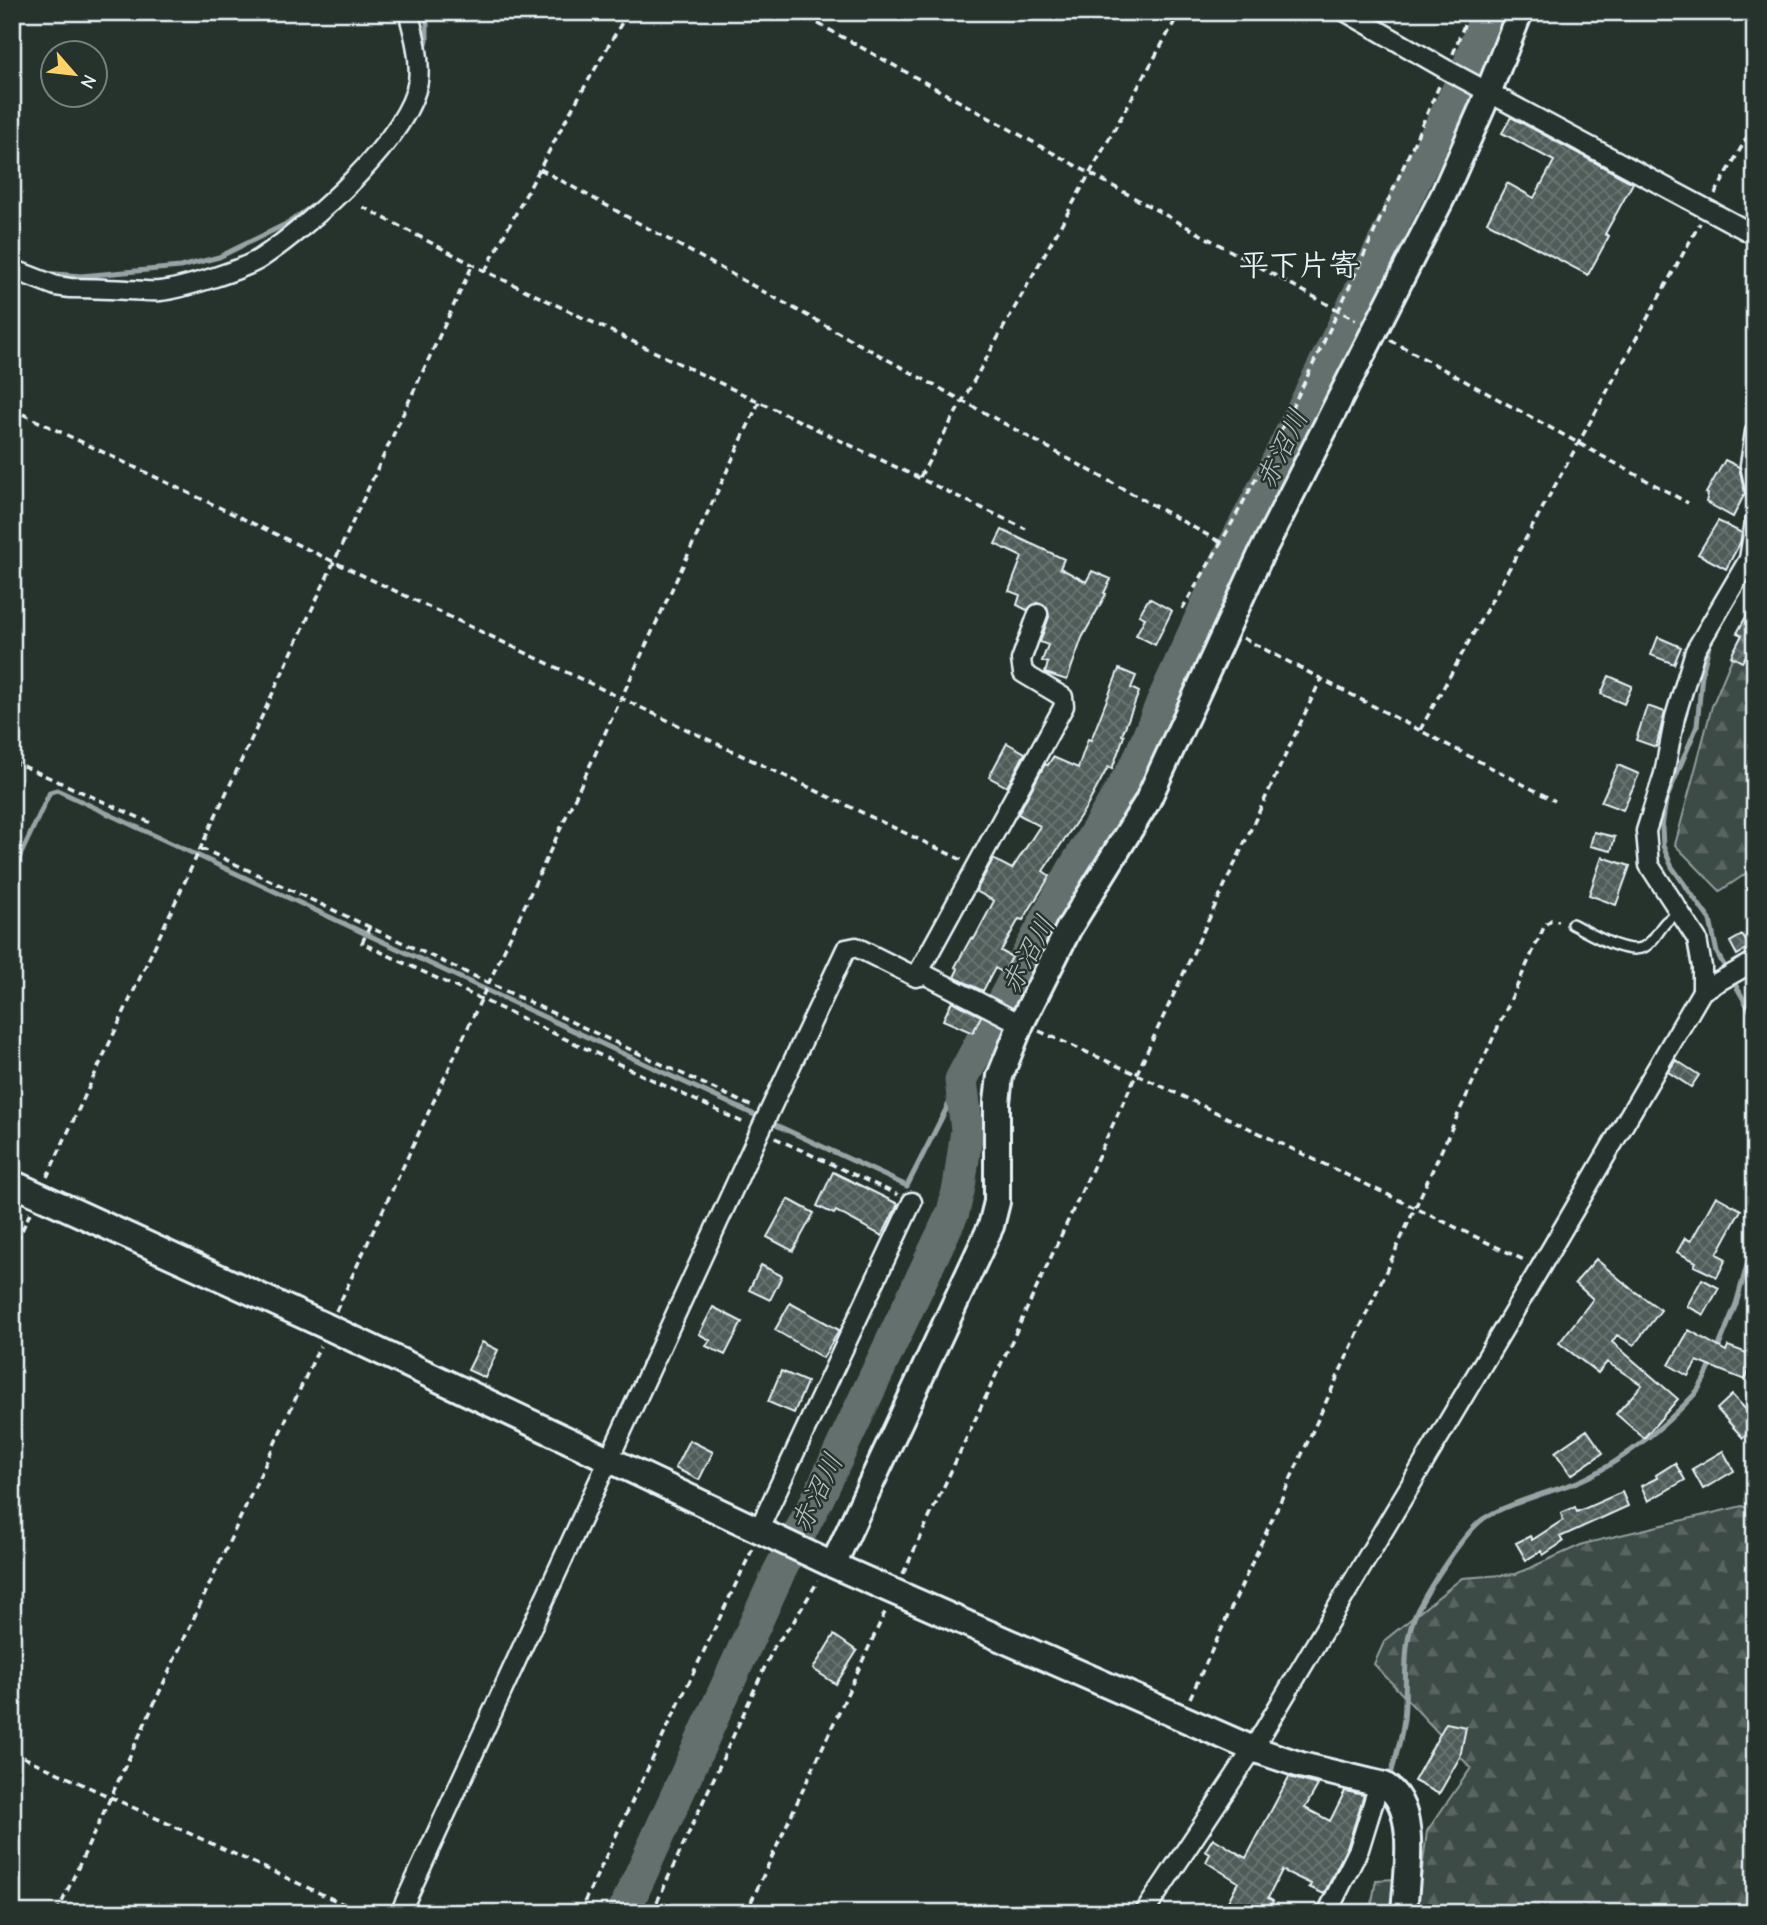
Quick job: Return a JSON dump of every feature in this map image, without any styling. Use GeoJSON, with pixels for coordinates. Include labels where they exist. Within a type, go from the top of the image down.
{"type":"FeatureCollection","features":[{"type":"Feature","properties":{"kind":"street"},"geometry":{"type":"LineString","coordinates":[[12,269],[63,287],[161,291],[233,270],[260,259],[340,193],[385,146],[400,123],[413,98],[418,79],[418,56],[408,12]]}},
{"type":"Feature","properties":{"kind":"street"},"geometry":{"type":"LineString","coordinates":[[1346,12],[1755,235]]}},
{"type":"Feature","properties":{"kind":"street"},"geometry":{"type":"LineString","coordinates":[[828,1563],[991,1226],[996,1202],[997,1102],[1005,1016],[1069,928],[1147,802],[1367,327],[1443,196],[1482,88],[1520,12]]}},
{"type":"Feature","properties":{"kind":"street"},"geometry":{"type":"LineString","coordinates":[[1755,432],[1750,465],[1755,488]]}},
{"type":"Feature","properties":{"kind":"street"},"geometry":{"type":"LineString","coordinates":[[1144,1913],[1253,1749],[1702,991],[1703,975],[1698,939],[1649,865],[1646,831],[1664,774],[1675,717],[1695,651],[1749,559],[1755,522]]}},
{"type":"Feature","properties":{"kind":"street"},"geometry":{"type":"LineString","coordinates":[[916,977],[1064,706],[1063,697],[1023,673],[1021,667],[1021,660],[1038,614]]}},
{"type":"Feature","properties":{"kind":"street"},"geometry":{"type":"LineString","coordinates":[[400,1913],[846,949],[856,947],[916,977],[926,975],[1005,1016]]}},
{"type":"Feature","properties":{"kind":"street"},"geometry":{"type":"LineString","coordinates":[[1702,991],[1755,961]]}},
{"type":"Feature","properties":{"kind":"street"},"geometry":{"type":"LineString","coordinates":[[12,1183],[328,1327],[894,1592],[1253,1749],[1301,1765],[1385,1786],[1404,1807],[1408,1838],[1404,1913]]}},
{"type":"Feature","properties":{"kind":"street"},"geometry":{"type":"LineString","coordinates":[[764,1532],[912,1202]]}},
{"type":"Feature","properties":{"kind":"street"},"geometry":{"type":"LineString","coordinates":[[1327,1913],[1359,1849],[1385,1786]]}},
{"type":"Feature","properties":{"kind":"lane"},"geometry":{"type":"LineString","coordinates":[[1572,924],[1610,943],[1632,950],[1643,948],[1666,922],[1679,912]]}},
{"type":"Feature","properties":{"kind":"path"},"geometry":{"type":"LineString","coordinates":[[485,271],[628,12]]}},
{"type":"Feature","properties":{"kind":"path"},"geometry":{"type":"LineString","coordinates":[[797,12],[1688,503]]}},
{"type":"Feature","properties":{"kind":"path"},"geometry":{"type":"LineString","coordinates":[[920,477],[1180,12]]}},
{"type":"Feature","properties":{"kind":"path"},"geometry":{"type":"LineString","coordinates":[[1182,609],[1222,543],[1341,312],[1450,71],[1469,12]]}},
{"type":"Feature","properties":{"kind":"path"},"geometry":{"type":"LineString","coordinates":[[1420,730],[1755,123]]}},
{"type":"Feature","properties":{"kind":"path"},"geometry":{"type":"LineString","coordinates":[[540,169],[1222,543]]}},
{"type":"Feature","properties":{"kind":"path"},"geometry":{"type":"LineString","coordinates":[[363,207],[485,271],[1026,529]]}},
{"type":"Feature","properties":{"kind":"path"},"geometry":{"type":"LineString","coordinates":[[12,1252],[473,264]]}},
{"type":"Feature","properties":{"kind":"path"},"geometry":{"type":"LineString","coordinates":[[57,1913],[760,400]]}},
{"type":"Feature","properties":{"kind":"path"},"geometry":{"type":"LineString","coordinates":[[12,409],[975,866]]}},
{"type":"Feature","properties":{"kind":"path"},"geometry":{"type":"LineString","coordinates":[[1226,629],[1555,801]]}},
{"type":"Feature","properties":{"kind":"path"},"geometry":{"type":"LineString","coordinates":[[746,1913],[1321,679]]}},
{"type":"Feature","properties":{"kind":"path"},"geometry":{"type":"LineString","coordinates":[[12,761],[150,823]]}},
{"type":"Feature","properties":{"kind":"path"},"geometry":{"type":"LineString","coordinates":[[200,849],[488,984],[764,1122],[912,1202]]}},
{"type":"Feature","properties":{"kind":"path"},"geometry":{"type":"LineString","coordinates":[[1181,1718],[1545,925],[1551,920],[1572,924]]}},
{"type":"Feature","properties":{"kind":"path"},"geometry":{"type":"LineString","coordinates":[[369,928],[362,943],[764,1122]]}},
{"type":"Feature","properties":{"kind":"path"},"geometry":{"type":"LineString","coordinates":[[1005,1016],[1136,1074],[1540,1268]]}},
{"type":"Feature","properties":{"kind":"path"},"geometry":{"type":"LineString","coordinates":[[579,1913],[645,1771],[764,1532]]}},
{"type":"Feature","properties":{"kind":"path"},"geometry":{"type":"LineString","coordinates":[[652,1913],[774,1647],[794,1621],[828,1563]]}},
{"type":"Feature","properties":{"kind":"path"},"geometry":{"type":"LineString","coordinates":[[12,1752],[363,1913]]}},
{"type":"Feature","properties":{"kind":"green space"},"geometry":{"type":"Polygon","coordinates":[[[1755,603],[1755,863],[1744,875],[1720,891],[1675,845],[1712,706],[1755,603]]]}},
{"type":"Feature","properties":{"kind":"green space"},"geometry":{"type":"Polygon","coordinates":[[[1742,1506],[1755,1512],[1755,1913],[1370,1913],[1376,1880],[1421,1878],[1427,1831],[1471,1768],[1374,1664],[1385,1640],[1462,1578],[1516,1574],[1583,1544],[1742,1506]]]}},
{"type":"Feature","properties":{"kind":"building"},"geometry":{"type":"Polygon","coordinates":[[[1511,117],[1633,183],[1605,234],[1609,236],[1588,275],[1487,222],[1507,183],[1534,198],[1554,161],[1502,133],[1511,117]]]}},
{"type":"Feature","properties":{"kind":"building"},"geometry":{"type":"Polygon","coordinates":[[[1725,460],[1739,467],[1745,493],[1733,517],[1706,502],[1706,493],[1725,460]]]}},
{"type":"Feature","properties":{"kind":"building"},"geometry":{"type":"Polygon","coordinates":[[[1718,521],[1742,533],[1740,543],[1726,569],[1698,554],[1718,521]]]}},
{"type":"Feature","properties":{"kind":"building"},"geometry":{"type":"Polygon","coordinates":[[[1002,530],[1064,559],[1060,568],[1086,582],[1092,571],[1111,579],[1104,593],[1106,594],[1082,638],[1067,680],[1045,673],[1048,663],[1042,661],[1048,645],[1040,642],[1049,617],[1047,607],[1037,603],[1027,610],[1017,605],[1020,595],[1009,591],[1022,557],[995,544],[1002,530]]]}},
{"type":"Feature","properties":{"kind":"building"},"geometry":{"type":"Polygon","coordinates":[[[1149,598],[1172,611],[1155,645],[1136,635],[1145,618],[1139,615],[1149,598]]]}},
{"type":"Feature","properties":{"kind":"building"},"geometry":{"type":"Polygon","coordinates":[[[1755,600],[1755,642],[1742,662],[1731,656],[1742,635],[1737,633],[1755,600]]]}},
{"type":"Feature","properties":{"kind":"building"},"geometry":{"type":"Polygon","coordinates":[[[1658,637],[1681,647],[1674,664],[1651,655],[1658,637]]]}},
{"type":"Feature","properties":{"kind":"building"},"geometry":{"type":"Polygon","coordinates":[[[1119,669],[1136,676],[1131,688],[1139,692],[1112,769],[1108,767],[1087,806],[1043,871],[1050,876],[1023,920],[1019,919],[1001,951],[1012,957],[1004,973],[995,968],[983,991],[954,977],[958,969],[955,967],[971,938],[974,939],[994,901],[976,891],[993,859],[1012,869],[1040,826],[1018,814],[1045,764],[1048,765],[1053,757],[1078,768],[1119,669]]]}},
{"type":"Feature","properties":{"kind":"building"},"geometry":{"type":"Polygon","coordinates":[[[1609,676],[1632,686],[1624,704],[1601,694],[1609,676]]]}},
{"type":"Feature","properties":{"kind":"building"},"geometry":{"type":"Polygon","coordinates":[[[1647,706],[1665,712],[1656,747],[1636,740],[1647,706]]]}},
{"type":"Feature","properties":{"kind":"building"},"geometry":{"type":"Polygon","coordinates":[[[1007,743],[1025,753],[1007,787],[989,777],[1007,743]]]}},
{"type":"Feature","properties":{"kind":"building"},"geometry":{"type":"Polygon","coordinates":[[[1618,765],[1639,774],[1623,810],[1601,802],[1618,765]]]}},
{"type":"Feature","properties":{"kind":"building"},"geometry":{"type":"Polygon","coordinates":[[[1594,832],[1615,837],[1611,851],[1590,846],[1594,832]]]}},
{"type":"Feature","properties":{"kind":"building"},"geometry":{"type":"Polygon","coordinates":[[[1602,857],[1630,866],[1616,905],[1589,895],[1602,857]]]}},
{"type":"Feature","properties":{"kind":"building"},"geometry":{"type":"Polygon","coordinates":[[[1742,935],[1750,947],[1737,955],[1730,942],[1742,935]]]}},
{"type":"Feature","properties":{"kind":"building"},"geometry":{"type":"Polygon","coordinates":[[[952,1001],[981,1016],[973,1033],[943,1020],[952,1001]]]}},
{"type":"Feature","properties":{"kind":"building"},"geometry":{"type":"Polygon","coordinates":[[[1676,1060],[1699,1075],[1691,1087],[1668,1072],[1676,1060]]]}},
{"type":"Feature","properties":{"kind":"building"},"geometry":{"type":"Polygon","coordinates":[[[833,1172],[898,1204],[882,1236],[836,1211],[834,1214],[817,1206],[833,1172]]]}},
{"type":"Feature","properties":{"kind":"building"},"geometry":{"type":"Polygon","coordinates":[[[1716,1196],[1741,1210],[1717,1254],[1726,1259],[1717,1277],[1694,1266],[1696,1262],[1677,1252],[1685,1238],[1691,1241],[1716,1196]]]}},
{"type":"Feature","properties":{"kind":"building"},"geometry":{"type":"Polygon","coordinates":[[[788,1199],[814,1213],[793,1251],[767,1237],[788,1199]]]}},
{"type":"Feature","properties":{"kind":"building"},"geometry":{"type":"Polygon","coordinates":[[[1596,1259],[1661,1310],[1634,1345],[1617,1335],[1612,1342],[1678,1399],[1644,1438],[1616,1414],[1642,1385],[1607,1362],[1598,1373],[1559,1343],[1593,1299],[1575,1283],[1596,1259]]]}},
{"type":"Feature","properties":{"kind":"building"},"geometry":{"type":"Polygon","coordinates":[[[761,1265],[782,1276],[770,1300],[749,1290],[761,1265]]]}},
{"type":"Feature","properties":{"kind":"building"},"geometry":{"type":"Polygon","coordinates":[[[1702,1279],[1719,1288],[1704,1315],[1687,1306],[1702,1279]]]}},
{"type":"Feature","properties":{"kind":"building"},"geometry":{"type":"Polygon","coordinates":[[[790,1303],[839,1330],[823,1358],[775,1330],[790,1303]]]}},
{"type":"Feature","properties":{"kind":"building"},"geometry":{"type":"Polygon","coordinates":[[[713,1307],[742,1322],[725,1355],[706,1346],[710,1340],[699,1334],[713,1307]]]}},
{"type":"Feature","properties":{"kind":"building"},"geometry":{"type":"Polygon","coordinates":[[[1689,1330],[1726,1351],[1728,1346],[1755,1356],[1745,1380],[1697,1361],[1688,1376],[1669,1365],[1689,1330]]]}},
{"type":"Feature","properties":{"kind":"building"},"geometry":{"type":"Polygon","coordinates":[[[482,1342],[498,1350],[485,1378],[468,1370],[482,1342]]]}},
{"type":"Feature","properties":{"kind":"building"},"geometry":{"type":"Polygon","coordinates":[[[781,1371],[807,1382],[794,1413],[768,1402],[781,1371]]]}},
{"type":"Feature","properties":{"kind":"building"},"geometry":{"type":"Polygon","coordinates":[[[1732,1395],[1755,1419],[1755,1427],[1743,1438],[1717,1409],[1732,1395]]]}},
{"type":"Feature","properties":{"kind":"building"},"geometry":{"type":"Polygon","coordinates":[[[1587,1430],[1603,1453],[1571,1475],[1555,1452],[1587,1430]]]}},
{"type":"Feature","properties":{"kind":"building"},"geometry":{"type":"Polygon","coordinates":[[[689,1440],[713,1452],[699,1480],[675,1468],[689,1440]]]}},
{"type":"Feature","properties":{"kind":"building"},"geometry":{"type":"Polygon","coordinates":[[[1723,1451],[1734,1471],[1703,1489],[1692,1469],[1723,1451]]]}},
{"type":"Feature","properties":{"kind":"building"},"geometry":{"type":"Polygon","coordinates":[[[1675,1463],[1685,1480],[1648,1501],[1641,1486],[1657,1478],[1656,1475],[1675,1463]]]}},
{"type":"Feature","properties":{"kind":"building"},"geometry":{"type":"Polygon","coordinates":[[[1622,1492],[1628,1506],[1560,1537],[1563,1542],[1543,1555],[1541,1551],[1526,1560],[1516,1543],[1530,1536],[1532,1540],[1563,1520],[1561,1513],[1575,1507],[1577,1512],[1622,1492]]]}},
{"type":"Feature","properties":{"kind":"building"},"geometry":{"type":"Polygon","coordinates":[[[834,1635],[857,1651],[836,1684],[813,1669],[834,1635]]]}},
{"type":"Feature","properties":{"kind":"building"},"geometry":{"type":"Polygon","coordinates":[[[1446,1723],[1466,1727],[1460,1757],[1439,1794],[1414,1781],[1446,1723]]]}},
{"type":"Feature","properties":{"kind":"building"},"geometry":{"type":"Polygon","coordinates":[[[1289,1777],[1318,1785],[1305,1808],[1330,1821],[1345,1791],[1364,1795],[1348,1845],[1324,1894],[1309,1887],[1311,1884],[1282,1870],[1268,1898],[1273,1901],[1266,1913],[1222,1913],[1238,1882],[1206,1862],[1210,1854],[1205,1851],[1213,1838],[1246,1858],[1289,1777]]]}},
{"type":"Feature","properties":{"kind":"waterway"},"geometry":{"type":"LineString","coordinates":[[424,51],[427,40],[427,12]]}},
{"type":"Feature","properties":{"kind":"waterway","name":"赤沼川"},"geometry":{"type":"LineString","coordinates":[[623,1913],[779,1572],[817,1500],[953,1212],[967,1130],[961,1080],[1072,872],[1138,762],[1233,548],[1467,72],[1487,12]]}},
{"type":"Feature","properties":{"kind":"waterway"},"geometry":{"type":"LineString","coordinates":[[43,273],[81,276],[180,267],[219,257],[288,223],[318,202],[350,171]]}},
{"type":"Feature","properties":{"kind":"waterway"},"geometry":{"type":"LineString","coordinates":[[1746,580],[1755,569]]}},
{"type":"Feature","properties":{"kind":"waterway"},"geometry":{"type":"LineString","coordinates":[[1710,642],[1702,674],[1697,726],[1666,800],[1662,827],[1663,846],[1672,867],[1710,920],[1717,953],[1755,1019]]}},
{"type":"Feature","properties":{"kind":"waterway"},"geometry":{"type":"LineString","coordinates":[[12,873],[50,792],[57,790],[907,1186],[961,1080]]}},
{"type":"Feature","properties":{"kind":"waterway"},"geometry":{"type":"LineString","coordinates":[[1717,1351],[1736,1304],[1755,1237]]}},
{"type":"Feature","properties":{"kind":"waterway"},"geometry":{"type":"LineString","coordinates":[[1389,1781],[1404,1719],[1407,1649],[1412,1622],[1457,1548],[1483,1519],[1516,1503],[1592,1475],[1638,1445],[1695,1393],[1713,1360]]}},
{"type":"Feature","properties":{"kind":"waterway"},"geometry":{"type":"LineString","coordinates":[[1371,1838],[1386,1794]]}},
{"type":"Feature","properties":{"kind":"district","name":"平下片寄"},"geometry":{"type":"Point","coordinates":[1299,265]}}]}
